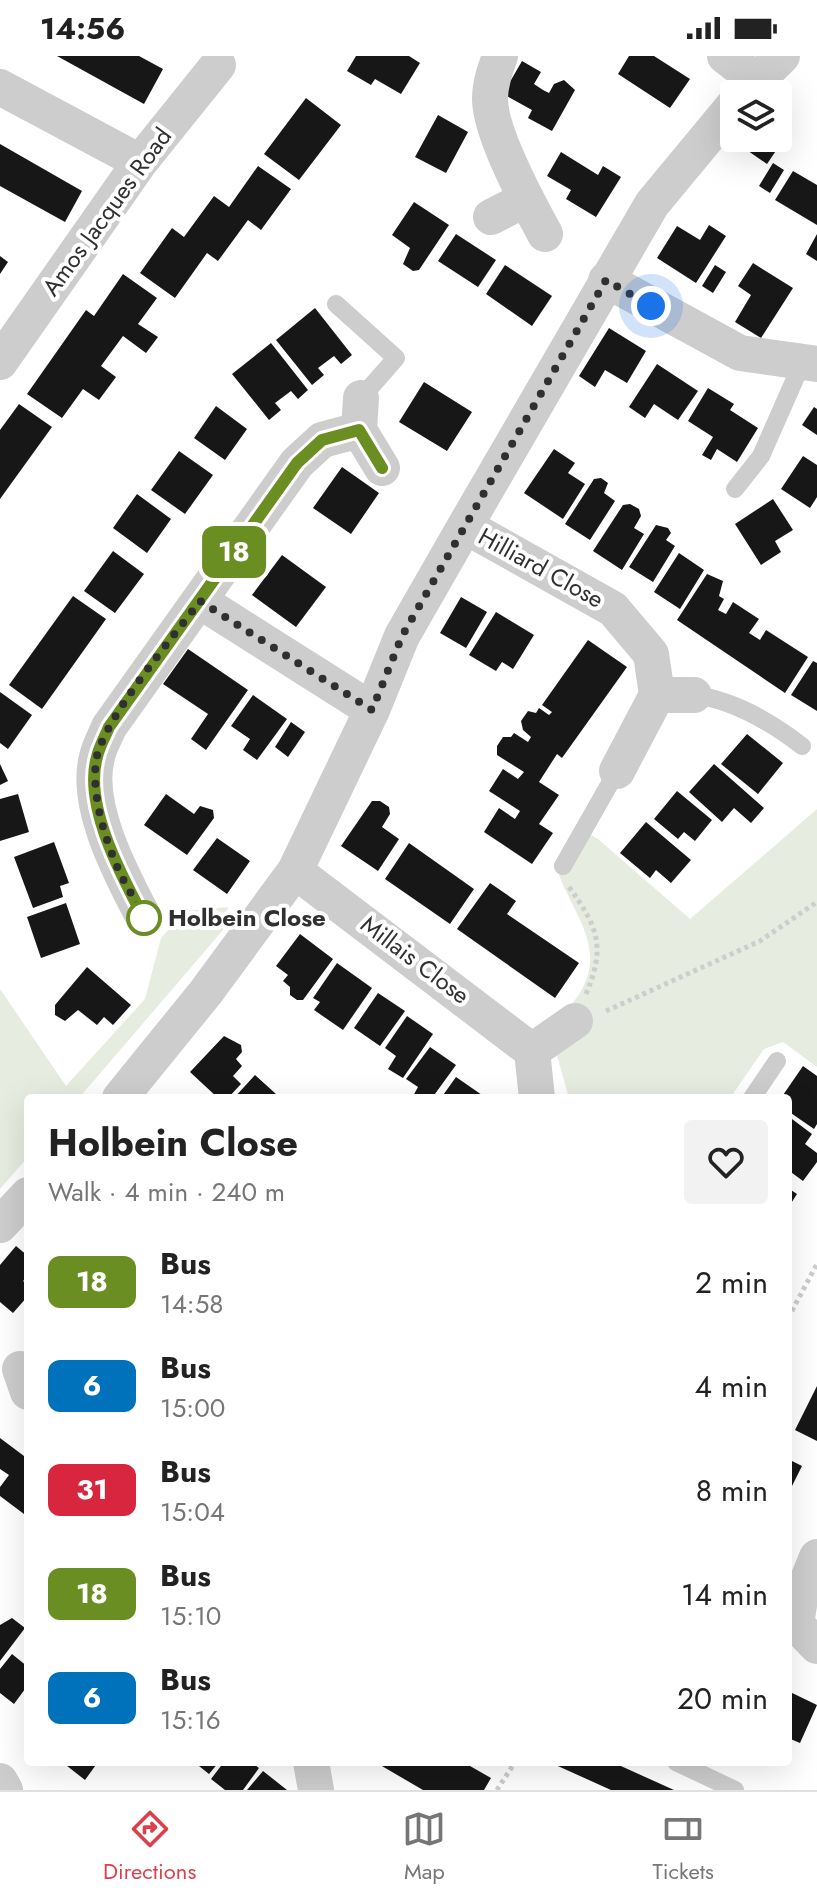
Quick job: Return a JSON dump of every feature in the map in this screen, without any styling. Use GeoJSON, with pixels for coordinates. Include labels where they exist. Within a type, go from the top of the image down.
{"type":"FeatureCollection","features":[{"type":"Feature","properties":{"kind":"street"},"geometry":{"type":"LineString","coordinates":[[500,56],[490,101],[526,199],[545,234]]}},
{"type":"Feature","properties":{"kind":"street"},"geometry":{"type":"LineString","coordinates":[[725,56],[750,80]]}},
{"type":"Feature","properties":{"kind":"street","name":"Amos Jacques Road"},"geometry":{"type":"LineString","coordinates":[[0,362],[140,162],[218,65]]}},
{"type":"Feature","properties":{"kind":"street"},"geometry":{"type":"LineString","coordinates":[[0,87],[140,162]]}},
{"type":"Feature","properties":{"kind":"street"},"geometry":{"type":"LineString","coordinates":[[133,1094],[295,871],[372,710],[402,636],[652,204],[720,124]]}},
{"type":"Feature","properties":{"kind":"street"},"geometry":{"type":"LineString","coordinates":[[491,217],[526,199]]}},
{"type":"Feature","properties":{"kind":"street"},"geometry":{"type":"LineString","coordinates":[[606,280],[740,353],[810,364]]}},
{"type":"Feature","properties":{"kind":"street"},"geometry":{"type":"LineString","coordinates":[[144,918],[116,864],[101,817],[95,783],[96,758],[109,727],[297,463],[322,440],[360,414],[382,468]]}},
{"type":"Feature","properties":{"kind":"street","name":"Hilliard Close"},"geometry":{"type":"LineString","coordinates":[[465,526],[613,609],[651,654],[657,695]]}},
{"type":"Feature","properties":{"kind":"street"},"geometry":{"type":"LineString","coordinates":[[200,601],[372,710]]}},
{"type":"Feature","properties":{"kind":"street"},"geometry":{"type":"LineString","coordinates":[[617,771],[657,695],[694,695]]}},
{"type":"Feature","properties":{"kind":"street","name":"Millais Close"},"geometry":{"type":"LineString","coordinates":[[295,871],[532,1051]]}},
{"type":"Feature","properties":{"kind":"street"},"geometry":{"type":"LineString","coordinates":[[537,1094],[532,1051],[575,1021]]}},
{"type":"Feature","properties":{"kind":"street"},"geometry":{"type":"LineString","coordinates":[[0,1225],[24,1199]]}},
{"type":"Feature","properties":{"kind":"street"},"geometry":{"type":"LineString","coordinates":[[817,1557],[800,1599],[796,1624],[817,1646]]}},
{"type":"Feature","properties":{"kind":"street"},"geometry":{"type":"LineString","coordinates":[[312,1766],[316,1790]]}},
{"type":"Feature","properties":{"kind":"street"},"geometry":{"type":"LineString","coordinates":[[0,1781],[5,1790]]}},
{"type":"Feature","properties":{"kind":"lane"},"geometry":{"type":"LineString","coordinates":[[336,304],[396,358],[360,414]]}},
{"type":"Feature","properties":{"kind":"lane"},"geometry":{"type":"LineString","coordinates":[[735,489],[761,456],[810,364]]}},
{"type":"Feature","properties":{"kind":"lane"},"geometry":{"type":"LineString","coordinates":[[694,695],[716,698],[778,728],[802,746]]}},
{"type":"Feature","properties":{"kind":"lane"},"geometry":{"type":"LineString","coordinates":[[563,866],[617,771]]}},
{"type":"Feature","properties":{"kind":"lane"},"geometry":{"type":"LineString","coordinates":[[755,1094],[777,1061]]}},
{"type":"Feature","properties":{"kind":"lane"},"geometry":{"type":"LineString","coordinates":[[684,1766],[735,1790]]}},
{"type":"Feature","properties":{"kind":"path"},"geometry":{"type":"LineString","coordinates":[[563,866],[568,885],[592,919],[599,945],[595,974],[575,1021]]}},
{"type":"Feature","properties":{"kind":"path"},"geometry":{"type":"LineString","coordinates":[[575,1021],[596,1016],[760,941],[817,902]]}},
{"type":"Feature","properties":{"kind":"path"},"geometry":{"type":"LineString","coordinates":[[792,1311],[817,1264]]}},
{"type":"Feature","properties":{"kind":"path"},"geometry":{"type":"LineString","coordinates":[[497,1790],[512,1766]]}},
{"type":"Feature","properties":{"kind":"shaded area"},"geometry":{"type":"Polygon","coordinates":[[[817,809],[817,1067],[783,1042],[764,1049],[733,1094],[568,1094],[550,1031],[581,991],[588,974],[590,957],[583,927],[556,865],[579,828],[598,839],[690,919],[817,809]]]}},
{"type":"Feature","properties":{"kind":"shaded area"},"geometry":{"type":"Polygon","coordinates":[[[228,907],[223,930],[82,1094],[24,1094],[24,1162],[0,1189],[0,989],[66,1086],[145,999],[161,938],[186,911],[228,907]]]}},
{"type":"Feature","properties":{"kind":"building"},"geometry":{"type":"Polygon","coordinates":[[[57,56],[139,56],[163,69],[144,104],[57,56]]]}},
{"type":"Feature","properties":{"kind":"building"},"geometry":{"type":"Polygon","coordinates":[[[356,56],[409,56],[420,63],[401,94],[375,79],[371,85],[347,71],[356,56]]]}},
{"type":"Feature","properties":{"kind":"building"},"geometry":{"type":"Polygon","coordinates":[[[629,56],[654,56],[690,79],[670,108],[618,74],[629,56]]]}},
{"type":"Feature","properties":{"kind":"building"},"geometry":{"type":"Polygon","coordinates":[[[522,61],[541,72],[534,84],[543,90],[549,93],[554,84],[564,80],[575,90],[552,131],[528,118],[532,110],[503,94],[522,61]]]}},
{"type":"Feature","properties":{"kind":"building"},"geometry":{"type":"Polygon","coordinates":[[[306,98],[341,125],[299,180],[264,154],[306,98]]]}},
{"type":"Feature","properties":{"kind":"building"},"geometry":{"type":"Polygon","coordinates":[[[438,115],[468,132],[446,173],[415,157],[438,115]]]}},
{"type":"Feature","properties":{"kind":"building"},"geometry":{"type":"Polygon","coordinates":[[[0,144],[82,191],[65,222],[0,186],[0,144]]]}},
{"type":"Feature","properties":{"kind":"building"},"geometry":{"type":"Polygon","coordinates":[[[561,152],[598,175],[603,166],[621,177],[596,217],[566,199],[571,190],[547,176],[561,152]]]}},
{"type":"Feature","properties":{"kind":"building"},"geometry":{"type":"Polygon","coordinates":[[[750,152],[775,152],[767,164],[750,152]]]}},
{"type":"Feature","properties":{"kind":"building"},"geometry":{"type":"Polygon","coordinates":[[[773,163],[784,170],[770,193],[759,186],[773,163]]]}},
{"type":"Feature","properties":{"kind":"building"},"geometry":{"type":"Polygon","coordinates":[[[258,166],[291,189],[261,230],[248,220],[218,261],[207,253],[175,298],[140,273],[172,228],[184,237],[214,196],[229,207],[258,166]]]}},
{"type":"Feature","properties":{"kind":"building"},"geometry":{"type":"Polygon","coordinates":[[[793,171],[817,185],[817,225],[775,200],[793,171]]]}},
{"type":"Feature","properties":{"kind":"building"},"geometry":{"type":"Polygon","coordinates":[[[414,202],[449,225],[419,270],[413,271],[403,264],[410,248],[392,235],[414,202]]]}},
{"type":"Feature","properties":{"kind":"building"},"geometry":{"type":"Polygon","coordinates":[[[709,225],[726,236],[696,283],[657,258],[677,226],[700,240],[709,225]]]}},
{"type":"Feature","properties":{"kind":"building"},"geometry":{"type":"Polygon","coordinates":[[[456,234],[496,260],[478,287],[438,261],[456,234]]]}},
{"type":"Feature","properties":{"kind":"building"},"geometry":{"type":"Polygon","coordinates":[[[817,234],[817,261],[806,254],[817,234]]]}},
{"type":"Feature","properties":{"kind":"building"},"geometry":{"type":"Polygon","coordinates":[[[0,256],[8,262],[0,274],[0,256]]]}},
{"type":"Feature","properties":{"kind":"building"},"geometry":{"type":"Polygon","coordinates":[[[753,263],[793,288],[761,338],[735,322],[751,295],[738,286],[753,263]]]}},
{"type":"Feature","properties":{"kind":"building"},"geometry":{"type":"Polygon","coordinates":[[[505,265],[552,296],[532,326],[486,294],[505,265]]]}},
{"type":"Feature","properties":{"kind":"building"},"geometry":{"type":"Polygon","coordinates":[[[715,265],[726,272],[713,293],[702,286],[715,265]]]}},
{"type":"Feature","properties":{"kind":"building"},"geometry":{"type":"Polygon","coordinates":[[[123,274],[157,298],[138,324],[158,337],[146,353],[123,336],[101,366],[116,377],[99,400],[83,389],[62,418],[27,394],[86,310],[94,316],[123,274]]]}},
{"type":"Feature","properties":{"kind":"building"},"geometry":{"type":"Polygon","coordinates":[[[315,308],[352,355],[341,364],[334,356],[318,368],[324,375],[312,385],[276,340],[315,308]]]}},
{"type":"Feature","properties":{"kind":"building"},"geometry":{"type":"Polygon","coordinates":[[[609,328],[646,351],[627,383],[605,370],[595,387],[579,376],[609,328]]]}},
{"type":"Feature","properties":{"kind":"building"},"geometry":{"type":"Polygon","coordinates":[[[271,343],[308,390],[298,399],[291,391],[275,403],[281,410],[269,420],[232,374],[271,343]]]}},
{"type":"Feature","properties":{"kind":"building"},"geometry":{"type":"Polygon","coordinates":[[[657,364],[698,391],[678,420],[654,404],[645,418],[629,407],[657,364]]]}},
{"type":"Feature","properties":{"kind":"building"},"geometry":{"type":"Polygon","coordinates":[[[424,382],[472,412],[447,451],[399,422],[424,382]]]}},
{"type":"Feature","properties":{"kind":"building"},"geometry":{"type":"Polygon","coordinates":[[[708,388],[734,404],[730,410],[758,428],[737,462],[717,449],[711,460],[702,455],[713,437],[688,421],[708,388]]]}},
{"type":"Feature","properties":{"kind":"building"},"geometry":{"type":"Polygon","coordinates":[[[19,404],[52,427],[0,499],[0,430],[19,404]]]}},
{"type":"Feature","properties":{"kind":"building"},"geometry":{"type":"Polygon","coordinates":[[[216,406],[247,429],[225,460],[194,438],[216,406]]]}},
{"type":"Feature","properties":{"kind":"building"},"geometry":{"type":"Polygon","coordinates":[[[814,407],[817,409],[817,435],[802,425],[814,407]]]}},
{"type":"Feature","properties":{"kind":"building"},"geometry":{"type":"Polygon","coordinates":[[[554,449],[575,463],[568,473],[585,484],[563,519],[524,493],[554,449]]]}},
{"type":"Feature","properties":{"kind":"building"},"geometry":{"type":"Polygon","coordinates":[[[179,451],[213,475],[185,514],[151,490],[179,451]]]}},
{"type":"Feature","properties":{"kind":"building"},"geometry":{"type":"Polygon","coordinates":[[[803,456],[817,465],[817,497],[810,508],[781,489],[803,456]]]}},
{"type":"Feature","properties":{"kind":"building"},"geometry":{"type":"Polygon","coordinates":[[[342,467],[379,493],[351,534],[313,508],[342,467]]]}},
{"type":"Feature","properties":{"kind":"building"},"geometry":{"type":"Polygon","coordinates":[[[601,478],[608,483],[604,493],[615,501],[590,540],[565,524],[594,479],[601,478]]]}},
{"type":"Feature","properties":{"kind":"building"},"geometry":{"type":"Polygon","coordinates":[[[137,494],[171,519],[147,553],[113,528],[137,494]]]}},
{"type":"Feature","properties":{"kind":"building"},"geometry":{"type":"Polygon","coordinates":[[[773,499],[793,530],[775,541],[781,552],[761,565],[735,524],[773,499]]]}},
{"type":"Feature","properties":{"kind":"building"},"geometry":{"type":"Polygon","coordinates":[[[630,504],[639,509],[641,516],[634,528],[644,534],[622,570],[593,551],[623,505],[630,504]]]}},
{"type":"Feature","properties":{"kind":"building"},"geometry":{"type":"Polygon","coordinates":[[[656,525],[668,528],[671,533],[666,540],[675,546],[653,582],[629,567],[656,525]]]}},
{"type":"Feature","properties":{"kind":"building"},"geometry":{"type":"Polygon","coordinates":[[[113,551],[144,574],[115,613],[84,591],[113,551]]]}},
{"type":"Feature","properties":{"kind":"building"},"geometry":{"type":"Polygon","coordinates":[[[679,553],[704,570],[680,609],[654,592],[679,553]]]}},
{"type":"Feature","properties":{"kind":"building"},"geometry":{"type":"Polygon","coordinates":[[[282,555],[326,587],[296,627],[252,595],[282,555]]]}},
{"type":"Feature","properties":{"kind":"building"},"geometry":{"type":"Polygon","coordinates":[[[707,574],[723,581],[719,596],[724,599],[718,610],[726,614],[733,602],[759,619],[749,633],[760,640],[766,630],[808,657],[785,693],[677,620],[707,574]]]}},
{"type":"Feature","properties":{"kind":"building"},"geometry":{"type":"Polygon","coordinates":[[[73,596],[106,619],[42,709],[9,685],[73,596]]]}},
{"type":"Feature","properties":{"kind":"building"},"geometry":{"type":"Polygon","coordinates":[[[461,597],[487,612],[466,648],[440,633],[461,597]]]}},
{"type":"Feature","properties":{"kind":"building"},"geometry":{"type":"Polygon","coordinates":[[[496,612],[534,635],[513,669],[502,662],[496,671],[469,655],[496,612]]]}},
{"type":"Feature","properties":{"kind":"building"},"geometry":{"type":"Polygon","coordinates":[[[588,640],[627,667],[562,758],[557,754],[539,782],[559,795],[539,824],[553,833],[532,864],[484,832],[499,808],[515,819],[520,811],[489,791],[503,769],[518,779],[524,772],[497,755],[497,746],[503,737],[511,737],[514,733],[528,742],[531,737],[523,730],[521,721],[528,711],[536,713],[539,708],[549,715],[552,712],[542,705],[588,640]]]}},
{"type":"Feature","properties":{"kind":"building"},"geometry":{"type":"Polygon","coordinates":[[[188,649],[248,690],[206,750],[191,739],[208,714],[163,684],[188,649]]]}},
{"type":"Feature","properties":{"kind":"building"},"geometry":{"type":"Polygon","coordinates":[[[813,661],[817,663],[817,711],[791,695],[813,661]]]}},
{"type":"Feature","properties":{"kind":"building"},"geometry":{"type":"Polygon","coordinates":[[[0,692],[32,715],[8,749],[0,743],[0,692]]]}},
{"type":"Feature","properties":{"kind":"building"},"geometry":{"type":"Polygon","coordinates":[[[253,695],[287,719],[257,760],[243,750],[250,739],[231,726],[253,695]]]}},
{"type":"Feature","properties":{"kind":"building"},"geometry":{"type":"Polygon","coordinates":[[[291,722],[305,732],[288,757],[275,747],[291,722]]]}},
{"type":"Feature","properties":{"kind":"building"},"geometry":{"type":"Polygon","coordinates":[[[747,734],[783,763],[758,794],[721,764],[747,734]]]}},
{"type":"Feature","properties":{"kind":"building"},"geometry":{"type":"Polygon","coordinates":[[[0,764],[8,781],[0,785],[0,764]]]}},
{"type":"Feature","properties":{"kind":"building"},"geometry":{"type":"Polygon","coordinates":[[[714,764],[764,808],[751,823],[734,808],[722,822],[689,792],[714,764]]]}},
{"type":"Feature","properties":{"kind":"building"},"geometry":{"type":"Polygon","coordinates":[[[677,791],[712,820],[695,841],[684,832],[678,839],[654,819],[677,791]]]}},
{"type":"Feature","properties":{"kind":"building"},"geometry":{"type":"Polygon","coordinates":[[[18,794],[29,832],[0,841],[0,799],[18,794]]]}},
{"type":"Feature","properties":{"kind":"building"},"geometry":{"type":"Polygon","coordinates":[[[166,794],[194,814],[200,806],[213,810],[214,818],[187,855],[144,825],[166,794]]]}},
{"type":"Feature","properties":{"kind":"building"},"geometry":{"type":"Polygon","coordinates":[[[372,801],[380,801],[389,807],[390,814],[382,827],[399,839],[378,871],[341,846],[372,801]]]}},
{"type":"Feature","properties":{"kind":"building"},"geometry":{"type":"Polygon","coordinates":[[[646,822],[691,860],[671,883],[656,870],[650,878],[620,853],[646,822]]]}},
{"type":"Feature","properties":{"kind":"building"},"geometry":{"type":"Polygon","coordinates":[[[217,838],[250,861],[227,894],[193,870],[217,838]]]}},
{"type":"Feature","properties":{"kind":"building"},"geometry":{"type":"Polygon","coordinates":[[[54,842],[69,883],[60,886],[63,897],[33,908],[14,857],[54,842]]]}},
{"type":"Feature","properties":{"kind":"building"},"geometry":{"type":"Polygon","coordinates":[[[409,843],[474,889],[450,924],[385,879],[409,843]]]}},
{"type":"Feature","properties":{"kind":"building"},"geometry":{"type":"Polygon","coordinates":[[[490,883],[516,901],[507,914],[579,963],[555,998],[457,929],[490,883]]]}},
{"type":"Feature","properties":{"kind":"building"},"geometry":{"type":"Polygon","coordinates":[[[66,903],[80,944],[41,958],[27,917],[66,903]]]}},
{"type":"Feature","properties":{"kind":"building"},"geometry":{"type":"Polygon","coordinates":[[[300,934],[333,959],[303,1000],[297,1000],[290,995],[290,987],[283,981],[288,975],[276,966],[300,934]]]}},
{"type":"Feature","properties":{"kind":"building"},"geometry":{"type":"Polygon","coordinates":[[[337,963],[372,988],[343,1030],[314,1010],[320,1002],[313,998],[337,963]]]}},
{"type":"Feature","properties":{"kind":"building"},"geometry":{"type":"Polygon","coordinates":[[[87,967],[131,1005],[113,1025],[104,1017],[97,1025],[78,1010],[65,1021],[55,1015],[55,1005],[87,967]]]}},
{"type":"Feature","properties":{"kind":"building"},"geometry":{"type":"Polygon","coordinates":[[[378,993],[405,1011],[380,1046],[354,1028],[378,993]]]}},
{"type":"Feature","properties":{"kind":"building"},"geometry":{"type":"Polygon","coordinates":[[[407,1016],[433,1034],[403,1078],[388,1069],[396,1056],[385,1048],[407,1016]]]}},
{"type":"Feature","properties":{"kind":"building"},"geometry":{"type":"Polygon","coordinates":[[[224,1036],[241,1045],[242,1052],[236,1059],[242,1066],[233,1076],[241,1084],[232,1094],[214,1094],[190,1072],[224,1036]]]}},
{"type":"Feature","properties":{"kind":"building"},"geometry":{"type":"Polygon","coordinates":[[[430,1047],[456,1065],[435,1094],[414,1094],[418,1087],[406,1079],[430,1047]]]}},
{"type":"Feature","properties":{"kind":"building"},"geometry":{"type":"Polygon","coordinates":[[[803,1066],[817,1076],[817,1124],[814,1129],[792,1114],[792,1094],[784,1094],[803,1066]]]}},
{"type":"Feature","properties":{"kind":"building"},"geometry":{"type":"Polygon","coordinates":[[[255,1075],[276,1094],[238,1094],[255,1075]]]}},
{"type":"Feature","properties":{"kind":"building"},"geometry":{"type":"Polygon","coordinates":[[[456,1077],[481,1094],[444,1094],[456,1077]]]}},
{"type":"Feature","properties":{"kind":"building"},"geometry":{"type":"Polygon","coordinates":[[[792,1119],[812,1134],[805,1144],[817,1153],[817,1162],[803,1181],[792,1173],[792,1119]]]}},
{"type":"Feature","properties":{"kind":"building"},"geometry":{"type":"Polygon","coordinates":[[[16,1246],[24,1253],[24,1301],[13,1313],[0,1302],[0,1265],[16,1246]]]}},
{"type":"Feature","properties":{"kind":"building"},"geometry":{"type":"Polygon","coordinates":[[[817,1386],[817,1441],[795,1430],[817,1386]]]}},
{"type":"Feature","properties":{"kind":"building"},"geometry":{"type":"Polygon","coordinates":[[[0,1438],[24,1456],[24,1514],[0,1496],[0,1487],[9,1475],[0,1469],[0,1438]]]}},
{"type":"Feature","properties":{"kind":"building"},"geometry":{"type":"Polygon","coordinates":[[[792,1461],[802,1466],[792,1486],[792,1461]]]}},
{"type":"Feature","properties":{"kind":"building"},"geometry":{"type":"Polygon","coordinates":[[[12,1618],[24,1629],[0,1661],[0,1625],[12,1618]]]}},
{"type":"Feature","properties":{"kind":"building"},"geometry":{"type":"Polygon","coordinates":[[[12,1654],[24,1664],[24,1690],[14,1704],[0,1693],[0,1669],[12,1654]]]}},
{"type":"Feature","properties":{"kind":"building"},"geometry":{"type":"Polygon","coordinates":[[[792,1693],[817,1705],[800,1743],[792,1740],[792,1693]]]}},
{"type":"Feature","properties":{"kind":"building"},"geometry":{"type":"Polygon","coordinates":[[[67,1766],[95,1766],[85,1780],[67,1766]]]}},
{"type":"Feature","properties":{"kind":"building"},"geometry":{"type":"Polygon","coordinates":[[[199,1766],[216,1766],[209,1774],[199,1766]]]}},
{"type":"Feature","properties":{"kind":"building"},"geometry":{"type":"Polygon","coordinates":[[[221,1766],[259,1768],[243,1790],[225,1790],[211,1779],[221,1766]]]}},
{"type":"Feature","properties":{"kind":"building"},"geometry":{"type":"Polygon","coordinates":[[[382,1766],[470,1766],[491,1778],[484,1790],[423,1790],[382,1766]]]}},
{"type":"Feature","properties":{"kind":"building"},"geometry":{"type":"Polygon","coordinates":[[[558,1766],[621,1766],[674,1790],[611,1790],[558,1766]]]}},
{"type":"Feature","properties":{"kind":"building"},"geometry":{"type":"Polygon","coordinates":[[[263,1771],[287,1790],[247,1790],[263,1771]]]}},
{"type":"Feature","properties":{"kind":"bus line","name":"18"},"geometry":{"type":"LineString","coordinates":[[144,918],[116,864],[101,817],[95,783],[96,758],[109,727],[297,463],[322,440],[359,430],[382,468]]}},
{"type":"Feature","properties":{"kind":"place","name":"Holbein Close"},"geometry":{"type":"Point","coordinates":[144,918]}},
{"type":"Feature","properties":{"kind":"route"},"geometry":{"type":"LineString","coordinates":[[144,918],[116,864],[101,817],[95,783],[96,758],[109,727],[200,601],[372,710],[402,636],[606,280],[651,306]]}}]}
